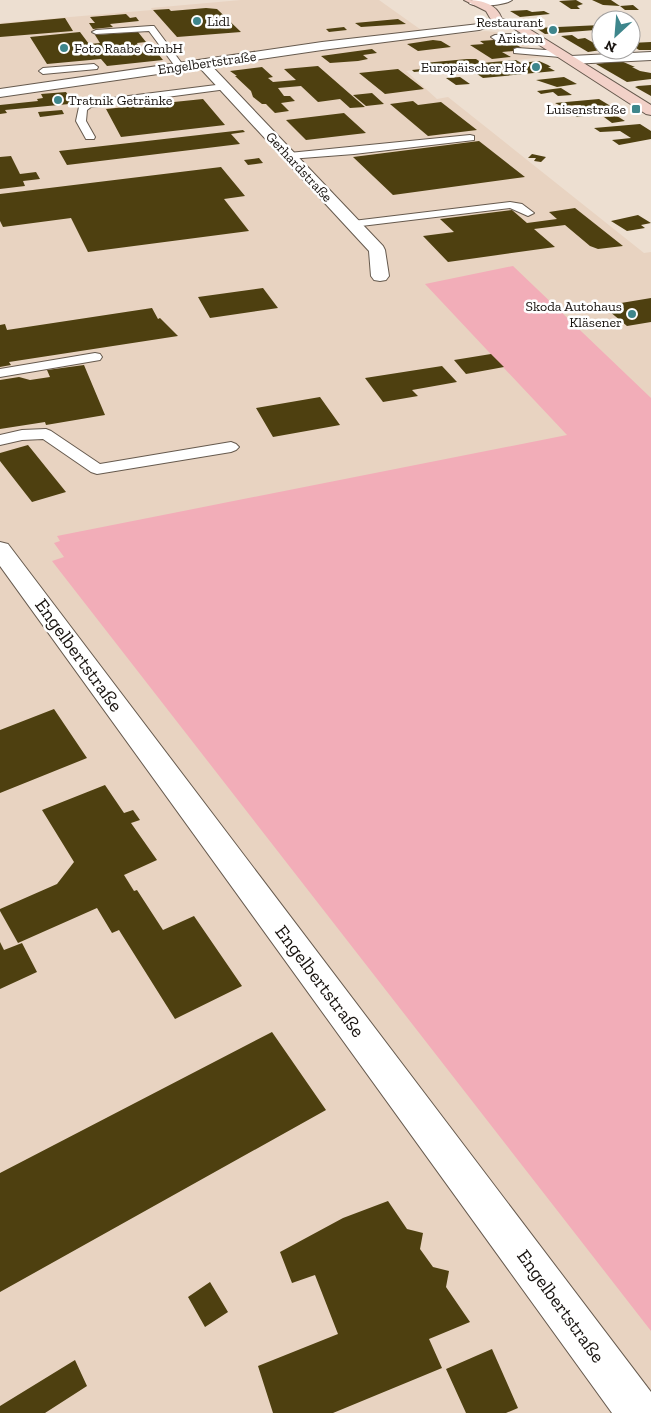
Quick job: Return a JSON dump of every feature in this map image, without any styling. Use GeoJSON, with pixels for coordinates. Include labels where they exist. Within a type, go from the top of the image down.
{"type":"FeatureCollection","features":[{"type":"Feature","properties":{"kind":"main road"},"geometry":{"type":"LineString","coordinates":[[471,1],[481,14],[479,20],[494,22],[529,35],[651,111]]}},
{"type":"Feature","properties":{"kind":"main road"},"geometry":{"type":"LineString","coordinates":[[471,1],[491,9],[496,14],[494,22]]}},
{"type":"Feature","properties":{"kind":"street"},"geometry":{"type":"LineString","coordinates":[[471,1],[507,0]]}},
{"type":"Feature","properties":{"kind":"street","name":"Engelbertstraße"},"geometry":{"type":"LineString","coordinates":[[414,34],[479,20]]}},
{"type":"Feature","properties":{"kind":"street","name":"Engelbertstraße"},"geometry":{"type":"LineString","coordinates":[[0,93],[494,22]]}},
{"type":"Feature","properties":{"kind":"street"},"geometry":{"type":"LineString","coordinates":[[565,57],[651,56]]}},
{"type":"Feature","properties":{"kind":"street","name":"Gerhardstraße"},"geometry":{"type":"LineString","coordinates":[[203,64],[377,250],[380,276]]}},
{"type":"Feature","properties":{"kind":"street","name":"Engelbertstraße"},"geometry":{"type":"LineString","coordinates":[[0,549],[639,1413]]}},
{"type":"Feature","properties":{"kind":"lane"},"geometry":{"type":"LineString","coordinates":[[96,32],[151,28],[180,67]]}},
{"type":"Feature","properties":{"kind":"lane"},"geometry":{"type":"LineString","coordinates":[[498,39],[495,37],[529,35]]}},
{"type":"Feature","properties":{"kind":"lane"},"geometry":{"type":"LineString","coordinates":[[516,51],[565,57]]}},
{"type":"Feature","properties":{"kind":"lane"},"geometry":{"type":"LineString","coordinates":[[52,85],[40,68],[94,66]]}},
{"type":"Feature","properties":{"kind":"lane"},"geometry":{"type":"LineString","coordinates":[[90,137],[81,121],[82,109],[88,105],[224,87]]}},
{"type":"Feature","properties":{"kind":"lane"},"geometry":{"type":"LineString","coordinates":[[289,156],[470,138]]}},
{"type":"Feature","properties":{"kind":"lane"},"geometry":{"type":"LineString","coordinates":[[352,224],[510,205],[518,206],[528,213]]}},
{"type":"Feature","properties":{"kind":"lane"},"geometry":{"type":"LineString","coordinates":[[0,372],[95,357]]}},
{"type":"Feature","properties":{"kind":"lane"},"geometry":{"type":"LineString","coordinates":[[0,440],[22,435],[46,434],[97,470],[231,447]]}},
{"type":"Feature","properties":{"kind":"shaded area"},"geometry":{"type":"Polygon","coordinates":[[[241,0],[379,0],[431,37],[485,31],[506,33],[545,57],[406,71],[437,99],[448,97],[644,253],[651,252],[651,1413],[0,1413],[0,23],[241,0]]]}},
{"type":"Feature","properties":{"kind":"shaded area"},"geometry":{"type":"Polygon","coordinates":[[[513,266],[651,398],[651,1331],[52,561],[64,557],[54,543],[60,541],[57,536],[567,435],[425,284],[513,266]]]}},
{"type":"Feature","properties":{"kind":"building"},"geometry":{"type":"Polygon","coordinates":[[[576,0],[583,4],[577,6],[580,9],[571,9],[559,1],[576,0]]]}},
{"type":"Feature","properties":{"kind":"building"},"geometry":{"type":"Polygon","coordinates":[[[592,0],[611,0],[620,6],[603,5],[592,0]]]}},
{"type":"Feature","properties":{"kind":"building"},"geometry":{"type":"Polygon","coordinates":[[[633,5],[639,10],[625,10],[620,6],[633,5]]]}},
{"type":"Feature","properties":{"kind":"building","name":"Lidl"},"geometry":{"type":"Polygon","coordinates":[[[169,9],[171,11],[217,9],[241,32],[177,37],[153,10],[169,9]]]}},
{"type":"Feature","properties":{"kind":"building"},"geometry":{"type":"Polygon","coordinates":[[[527,10],[532,12],[544,11],[550,14],[520,17],[510,11],[527,10]]]}},
{"type":"Feature","properties":{"kind":"building"},"geometry":{"type":"Polygon","coordinates":[[[126,14],[130,18],[136,17],[139,21],[110,24],[113,27],[93,29],[89,23],[95,23],[90,17],[126,14]]]}},
{"type":"Feature","properties":{"kind":"building"},"geometry":{"type":"Polygon","coordinates":[[[65,18],[73,31],[0,37],[0,24],[65,18]]]}},
{"type":"Feature","properties":{"kind":"building"},"geometry":{"type":"Polygon","coordinates":[[[398,19],[406,24],[361,27],[355,23],[398,19]]]}},
{"type":"Feature","properties":{"kind":"building"},"geometry":{"type":"Polygon","coordinates":[[[591,25],[591,30],[545,34],[536,28],[591,25]]]}},
{"type":"Feature","properties":{"kind":"building"},"geometry":{"type":"Polygon","coordinates":[[[344,27],[347,30],[329,32],[326,29],[344,27]]]}},
{"type":"Feature","properties":{"kind":"building"},"geometry":{"type":"Polygon","coordinates":[[[80,32],[89,44],[100,43],[95,35],[138,32],[146,42],[137,43],[139,47],[152,47],[160,52],[161,54],[159,55],[163,60],[107,66],[101,59],[47,64],[30,37],[80,32]]]}},
{"type":"Feature","properties":{"kind":"building"},"geometry":{"type":"Polygon","coordinates":[[[572,35],[578,39],[585,38],[591,41],[591,52],[588,52],[561,36],[572,35]]]}},
{"type":"Feature","properties":{"kind":"building"},"geometry":{"type":"Polygon","coordinates":[[[507,39],[525,50],[502,52],[511,57],[492,59],[470,45],[484,44],[480,41],[507,39]]]}},
{"type":"Feature","properties":{"kind":"building"},"geometry":{"type":"Polygon","coordinates":[[[433,40],[441,41],[451,47],[418,51],[407,44],[433,40]]]}},
{"type":"Feature","properties":{"kind":"building"},"geometry":{"type":"Polygon","coordinates":[[[641,42],[651,42],[651,50],[641,50],[641,42]]]}},
{"type":"Feature","properties":{"kind":"building"},"geometry":{"type":"Polygon","coordinates":[[[372,49],[377,53],[363,55],[368,59],[358,61],[330,63],[321,56],[372,49]]]}},
{"type":"Feature","properties":{"kind":"building"},"geometry":{"type":"Polygon","coordinates":[[[476,59],[482,63],[516,60],[521,63],[539,61],[555,71],[483,78],[477,74],[497,71],[506,72],[495,65],[414,72],[412,70],[431,68],[424,63],[476,59]]]}},
{"type":"Feature","properties":{"kind":"building"},"geometry":{"type":"Polygon","coordinates":[[[621,61],[640,71],[651,73],[651,79],[627,82],[596,64],[621,61]]]}},
{"type":"Feature","properties":{"kind":"building"},"geometry":{"type":"Polygon","coordinates":[[[318,66],[365,107],[350,108],[340,99],[318,102],[301,86],[278,88],[284,96],[290,96],[295,101],[281,103],[289,111],[275,113],[266,104],[262,104],[253,97],[251,91],[230,71],[262,67],[273,77],[268,78],[273,82],[296,80],[284,69],[318,66]]]}},
{"type":"Feature","properties":{"kind":"building"},"geometry":{"type":"Polygon","coordinates":[[[398,69],[424,89],[385,94],[359,73],[398,69]]]}},
{"type":"Feature","properties":{"kind":"building"},"geometry":{"type":"Polygon","coordinates":[[[460,77],[470,84],[456,85],[446,78],[460,77]]]}},
{"type":"Feature","properties":{"kind":"building"},"geometry":{"type":"Polygon","coordinates":[[[564,77],[577,84],[557,87],[536,80],[564,77]]]}},
{"type":"Feature","properties":{"kind":"building"},"geometry":{"type":"Polygon","coordinates":[[[651,85],[651,96],[635,87],[638,86],[651,85]]]}},
{"type":"Feature","properties":{"kind":"building"},"geometry":{"type":"Polygon","coordinates":[[[561,88],[572,95],[558,96],[553,92],[541,94],[537,91],[561,88]]]}},
{"type":"Feature","properties":{"kind":"building","name":"Tratnik Getränke"},"geometry":{"type":"Polygon","coordinates":[[[66,92],[71,100],[78,99],[80,103],[5,110],[7,113],[0,114],[0,105],[38,101],[37,99],[43,98],[41,94],[66,92]]]}},
{"type":"Feature","properties":{"kind":"building"},"geometry":{"type":"Polygon","coordinates":[[[372,93],[384,104],[366,106],[353,95],[372,93]]]}},
{"type":"Feature","properties":{"kind":"building"},"geometry":{"type":"Polygon","coordinates":[[[203,99],[225,125],[121,137],[106,109],[203,99]]]}},
{"type":"Feature","properties":{"kind":"building"},"geometry":{"type":"Polygon","coordinates":[[[599,99],[619,111],[577,117],[572,114],[590,111],[580,105],[561,106],[555,103],[599,99]]]}},
{"type":"Feature","properties":{"kind":"building"},"geometry":{"type":"Polygon","coordinates":[[[413,101],[418,105],[441,102],[477,130],[428,136],[390,104],[413,101]]]}},
{"type":"Feature","properties":{"kind":"building"},"geometry":{"type":"Polygon","coordinates":[[[62,110],[64,114],[40,117],[38,112],[62,110]]]}},
{"type":"Feature","properties":{"kind":"building"},"geometry":{"type":"Polygon","coordinates":[[[344,113],[366,133],[306,140],[286,120],[344,113]]]}},
{"type":"Feature","properties":{"kind":"building"},"geometry":{"type":"Polygon","coordinates":[[[617,116],[625,121],[612,123],[604,117],[617,116]]]}},
{"type":"Feature","properties":{"kind":"building"},"geometry":{"type":"Polygon","coordinates":[[[640,124],[651,131],[651,139],[619,145],[612,140],[631,138],[620,131],[600,132],[594,128],[640,124]]]}},
{"type":"Feature","properties":{"kind":"building"},"geometry":{"type":"Polygon","coordinates":[[[243,130],[245,132],[231,134],[240,144],[67,165],[59,151],[243,130]]]}},
{"type":"Feature","properties":{"kind":"building"},"geometry":{"type":"Polygon","coordinates":[[[479,141],[525,177],[393,195],[353,157],[479,141]]]}},
{"type":"Feature","properties":{"kind":"building"},"geometry":{"type":"Polygon","coordinates":[[[532,154],[546,157],[541,162],[534,161],[536,158],[528,158],[532,154]]]}},
{"type":"Feature","properties":{"kind":"building"},"geometry":{"type":"Polygon","coordinates":[[[11,156],[20,174],[36,172],[40,179],[23,181],[25,186],[0,189],[0,157],[11,156]]]}},
{"type":"Feature","properties":{"kind":"building"},"geometry":{"type":"Polygon","coordinates":[[[259,158],[263,163],[248,165],[244,160],[259,158]]]}},
{"type":"Feature","properties":{"kind":"building"},"geometry":{"type":"Polygon","coordinates":[[[221,167],[245,196],[224,199],[249,231],[88,252],[71,218],[3,227],[0,221],[0,194],[221,167]]]}},
{"type":"Feature","properties":{"kind":"building"},"geometry":{"type":"Polygon","coordinates":[[[575,208],[623,246],[598,249],[590,246],[565,225],[534,229],[555,247],[448,262],[423,236],[454,232],[440,219],[512,210],[527,223],[557,219],[549,212],[575,208]]]}},
{"type":"Feature","properties":{"kind":"building"},"geometry":{"type":"Polygon","coordinates":[[[638,215],[651,223],[641,225],[645,228],[627,231],[611,221],[638,215]]]}},
{"type":"Feature","properties":{"kind":"building"},"geometry":{"type":"Polygon","coordinates":[[[263,288],[278,308],[210,318],[198,297],[263,288]]]}},
{"type":"Feature","properties":{"kind":"building","name":"Skoda Autohaus Kläsener"},"geometry":{"type":"Polygon","coordinates":[[[651,298],[651,322],[627,326],[603,306],[651,298]]]}},
{"type":"Feature","properties":{"kind":"building"},"geometry":{"type":"Polygon","coordinates":[[[152,308],[158,319],[160,318],[178,336],[9,362],[11,365],[0,367],[0,325],[5,324],[7,330],[152,308]]]}},
{"type":"Feature","properties":{"kind":"building"},"geometry":{"type":"Polygon","coordinates":[[[491,354],[504,367],[466,374],[454,360],[491,354]]]}},
{"type":"Feature","properties":{"kind":"building"},"geometry":{"type":"Polygon","coordinates":[[[84,365],[105,415],[46,425],[45,422],[0,429],[0,380],[19,377],[30,380],[50,377],[47,370],[84,365]]]}},
{"type":"Feature","properties":{"kind":"building"},"geometry":{"type":"Polygon","coordinates":[[[442,366],[457,382],[412,390],[418,396],[383,402],[365,378],[442,366]]]}},
{"type":"Feature","properties":{"kind":"building"},"geometry":{"type":"Polygon","coordinates":[[[320,397],[340,425],[273,437],[256,408],[320,397]]]}},
{"type":"Feature","properties":{"kind":"building"},"geometry":{"type":"Polygon","coordinates":[[[28,445],[66,492],[32,502],[0,461],[0,453],[28,445]]]}},
{"type":"Feature","properties":{"kind":"building"},"geometry":{"type":"Polygon","coordinates":[[[54,709],[87,758],[0,793],[0,730],[54,709]]]}},
{"type":"Feature","properties":{"kind":"building"},"geometry":{"type":"Polygon","coordinates":[[[105,785],[124,813],[133,810],[140,820],[131,823],[157,860],[124,875],[134,891],[137,890],[163,930],[194,916],[242,986],[175,1019],[119,930],[112,933],[97,908],[18,943],[0,911],[0,909],[57,884],[74,862],[42,810],[105,785]]]}},
{"type":"Feature","properties":{"kind":"building"},"geometry":{"type":"Polygon","coordinates":[[[0,942],[4,950],[22,943],[37,972],[0,989],[0,942]]]}},
{"type":"Feature","properties":{"kind":"building"},"geometry":{"type":"Polygon","coordinates":[[[272,1032],[326,1110],[0,1292],[0,1173],[272,1032]]]}},
{"type":"Feature","properties":{"kind":"building"},"geometry":{"type":"Polygon","coordinates":[[[388,1201],[407,1229],[423,1233],[420,1249],[433,1267],[449,1271],[446,1287],[470,1322],[429,1339],[442,1368],[333,1413],[273,1413],[258,1366],[338,1334],[315,1275],[292,1283],[280,1252],[343,1218],[388,1201]]]}},
{"type":"Feature","properties":{"kind":"building"},"geometry":{"type":"Polygon","coordinates":[[[210,1282],[228,1312],[205,1327],[188,1297],[210,1282]]]}},
{"type":"Feature","properties":{"kind":"building"},"geometry":{"type":"Polygon","coordinates":[[[492,1349],[518,1408],[506,1413],[466,1413],[446,1369],[492,1349]]]}},
{"type":"Feature","properties":{"kind":"building"},"geometry":{"type":"Polygon","coordinates":[[[75,1360],[87,1386],[45,1413],[0,1413],[0,1406],[75,1360]]]}},
{"type":"Feature","properties":{"kind":"place","name":"Lidl"},"geometry":{"type":"Point","coordinates":[197,21]}},
{"type":"Feature","properties":{"kind":"place","name":"Restaurant Ariston"},"geometry":{"type":"Point","coordinates":[553,30]}},
{"type":"Feature","properties":{"kind":"place","name":"Foto Raabe GmbH"},"geometry":{"type":"Point","coordinates":[64,48]}},
{"type":"Feature","properties":{"kind":"place","name":"Europäischer Hof"},"geometry":{"type":"Point","coordinates":[536,67]}},
{"type":"Feature","properties":{"kind":"place","name":"Tratnik Getränke"},"geometry":{"type":"Point","coordinates":[58,100]}},
{"type":"Feature","properties":{"kind":"place","name":"Luisenstraße"},"geometry":{"type":"Point","coordinates":[636,109]}},
{"type":"Feature","properties":{"kind":"place","name":"Skoda Autohaus Kläsener"},"geometry":{"type":"Point","coordinates":[632,314]}}]}
